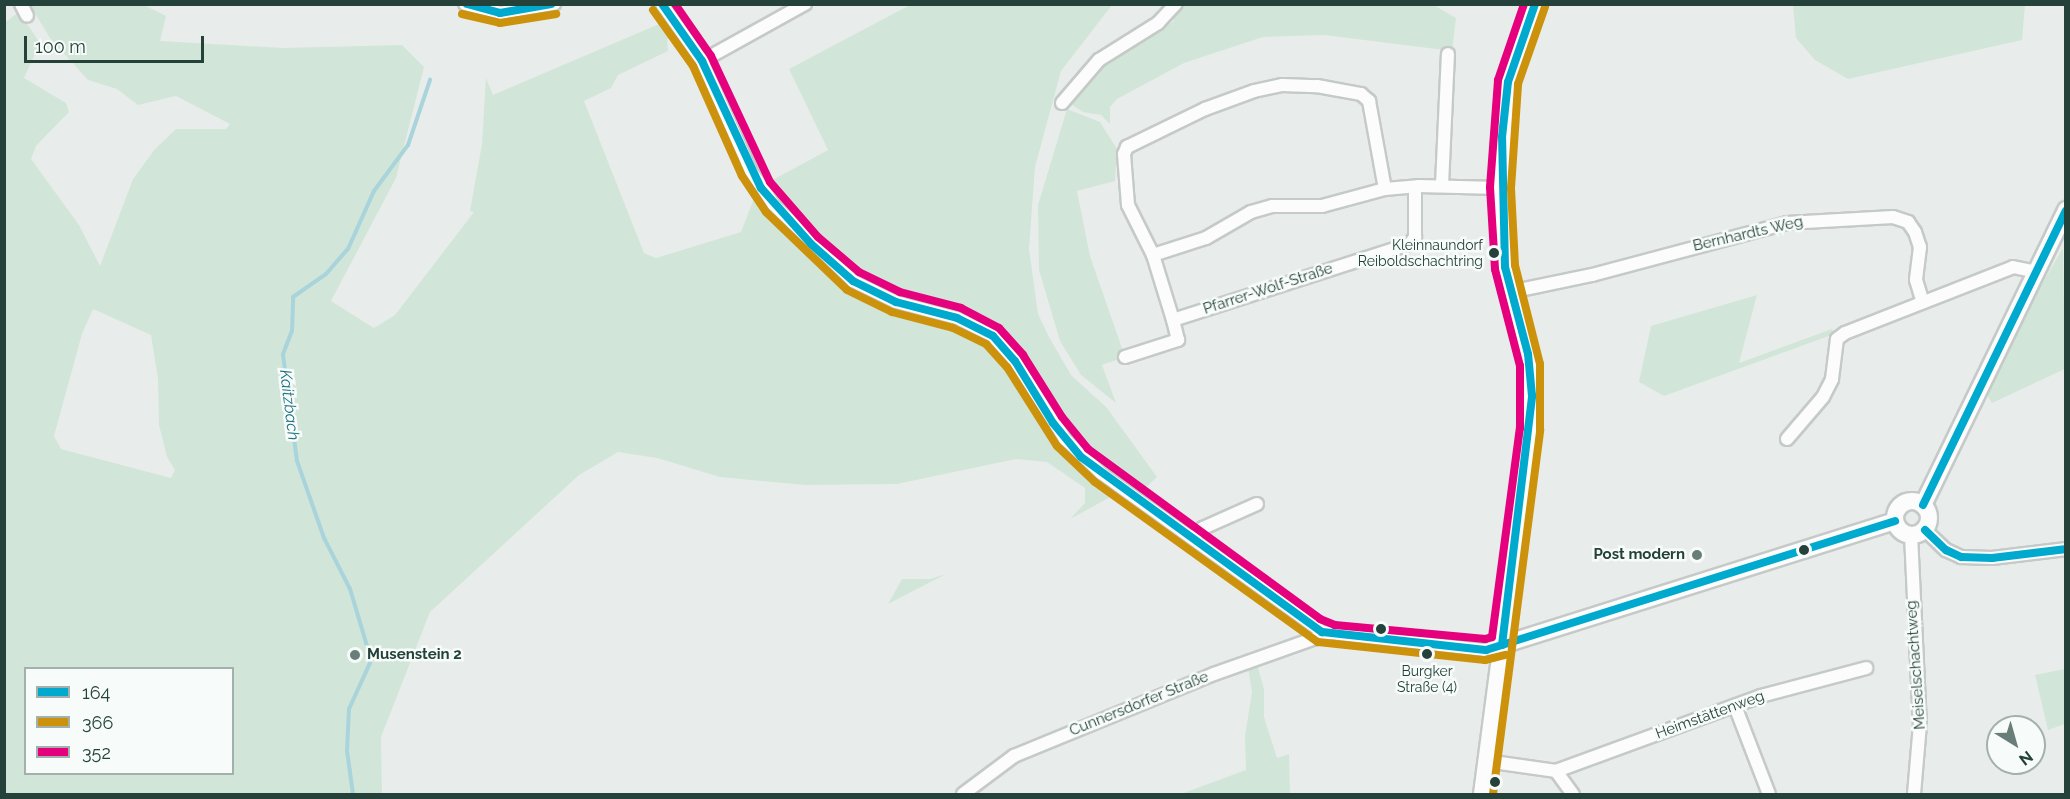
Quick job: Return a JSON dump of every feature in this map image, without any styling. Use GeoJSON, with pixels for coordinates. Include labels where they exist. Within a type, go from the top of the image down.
{"type":"FeatureCollection","features":[{"type":"Feature","properties":{"kind":"main road"},"geometry":{"type":"LineString","coordinates":[[1482,795],[1532,396],[1528,354],[1504,267],[1500,188],[1508,82],[1528,10]]}},
{"type":"Feature","properties":{"kind":"main road"},"geometry":{"type":"LineString","coordinates":[[1923,505],[2066,210]]}},
{"type":"Feature","properties":{"kind":"main road"},"geometry":{"type":"LineString","coordinates":[[1912,501],[1923,505],[1930,517],[1918,532],[1900,530],[1895,520],[1901,505],[1912,501]]}},
{"type":"Feature","properties":{"kind":"main road"},"geometry":{"type":"LineString","coordinates":[[1502,645],[1895,520]]}},
{"type":"Feature","properties":{"kind":"street"},"geometry":{"type":"LineString","coordinates":[[465,4],[500,13],[554,4]]}},
{"type":"Feature","properties":{"kind":"street"},"geometry":{"type":"LineString","coordinates":[[662,4],[702,61],[760,188],[811,244],[853,281],[896,302],[957,318],[993,336],[1015,361],[1065,439],[1082,457],[1297,616],[1327,634],[1486,650],[1502,645]]}},
{"type":"Feature","properties":{"kind":"street"},"geometry":{"type":"LineString","coordinates":[[702,61],[805,4]]}},
{"type":"Feature","properties":{"kind":"street"},"geometry":{"type":"LineString","coordinates":[[1062,103],[1099,60],[1158,23],[1176,4]]}},
{"type":"Feature","properties":{"kind":"street"},"geometry":{"type":"LineString","coordinates":[[1442,185],[1448,54]]}},
{"type":"Feature","properties":{"kind":"street"},"geometry":{"type":"LineString","coordinates":[[1125,357],[1178,340],[1153,255],[1128,205],[1124,154],[1127,147],[1205,109],[1254,91],[1282,85],[1317,86],[1361,94],[1372,108],[1384,189]]}},
{"type":"Feature","properties":{"kind":"street"},"geometry":{"type":"LineString","coordinates":[[1153,255],[1206,238],[1251,212],[1272,206],[1322,206],[1384,189],[1442,185],[1500,188]]}},
{"type":"Feature","properties":{"kind":"street","name":"Pfarrer-Wolf-Straße"},"geometry":{"type":"LineString","coordinates":[[1173,320],[1410,244],[1415,237],[1415,187]]}},
{"type":"Feature","properties":{"kind":"street","name":"Bernhardts Weg"},"geometry":{"type":"LineString","coordinates":[[1510,292],[1538,287],[1787,223],[1893,217],[1908,222],[1915,232],[1920,247],[1916,280],[1922,300]]}},
{"type":"Feature","properties":{"kind":"street"},"geometry":{"type":"LineString","coordinates":[[1787,439],[1806,420],[1827,388],[1837,339],[1922,300],[2013,267],[2036,272]]}},
{"type":"Feature","properties":{"kind":"street"},"geometry":{"type":"LineString","coordinates":[[1193,537],[1203,528],[1257,504]]}},
{"type":"Feature","properties":{"kind":"street"},"geometry":{"type":"LineString","coordinates":[[1918,532],[1961,557],[1992,558],[2066,549]]}},
{"type":"Feature","properties":{"kind":"street","name":"Meiselschachtweg"},"geometry":{"type":"LineString","coordinates":[[1914,795],[1920,724],[1918,532]]}},
{"type":"Feature","properties":{"kind":"street","name":"Cunnersdorfer Straße"},"geometry":{"type":"LineString","coordinates":[[963,795],[1006,759],[1109,715],[1327,634]]}},
{"type":"Feature","properties":{"kind":"street","name":"Heimstättenweg"},"geometry":{"type":"LineString","coordinates":[[1556,771],[1735,706],[1866,668]]}},
{"type":"Feature","properties":{"kind":"street"},"geometry":{"type":"LineString","coordinates":[[1735,706],[1768,795]]}},
{"type":"Feature","properties":{"kind":"street"},"geometry":{"type":"LineString","coordinates":[[1486,761],[1556,771],[1573,795]]}},
{"type":"Feature","properties":{"kind":"green space"},"geometry":{"type":"Polygon","coordinates":[[[1432,4],[1456,18],[1452,51],[1324,35],[1263,37],[1184,63],[1117,99],[1110,107],[1110,124],[1101,115],[1083,112],[1068,102],[1097,67],[1174,21],[1172,15],[1181,5],[1432,4]]]}},
{"type":"Feature","properties":{"kind":"green space"},"geometry":{"type":"Polygon","coordinates":[[[1793,4],[2025,5],[2022,40],[1848,79],[1815,60],[1796,38],[1793,4]]]}},
{"type":"Feature","properties":{"kind":"green space"},"geometry":{"type":"Polygon","coordinates":[[[30,5],[144,5],[166,16],[160,41],[283,48],[402,45],[424,67],[396,178],[331,301],[374,328],[395,315],[474,212],[470,211],[482,144],[486,78],[493,95],[664,22],[677,36],[667,39],[668,51],[618,75],[611,88],[584,101],[644,253],[656,258],[741,232],[756,193],[769,182],[828,150],[789,69],[910,5],[1112,5],[1061,71],[1035,167],[1029,249],[1038,314],[1049,337],[1071,375],[1107,408],[1157,477],[1129,503],[1116,494],[1070,519],[1085,503],[1085,488],[1047,462],[1016,459],[897,484],[805,485],[720,477],[657,458],[618,452],[579,475],[430,612],[381,737],[382,794],[5,794],[4,23],[19,12],[40,43],[24,78],[66,103],[69,112],[36,146],[31,159],[79,225],[100,266],[133,179],[155,149],[176,129],[226,129],[230,124],[176,96],[138,105],[117,89],[88,80],[50,38],[30,5]],[[93,309],[82,334],[54,436],[61,449],[171,478],[175,470],[167,457],[159,425],[158,379],[151,335],[93,309]]]}},
{"type":"Feature","properties":{"kind":"green space"},"geometry":{"type":"Polygon","coordinates":[[[1067,109],[1100,122],[1117,149],[1115,181],[1077,191],[1090,256],[1125,357],[1102,365],[1116,403],[1081,375],[1060,341],[1039,270],[1038,205],[1067,109]]]}},
{"type":"Feature","properties":{"kind":"green space"},"geometry":{"type":"Polygon","coordinates":[[[2063,248],[2065,369],[1992,403],[1987,395],[2029,306],[2063,248]]]}},
{"type":"Feature","properties":{"kind":"green space"},"geometry":{"type":"Polygon","coordinates":[[[1757,295],[1739,363],[1832,329],[1834,334],[1664,396],[1639,382],[1651,326],[1757,295]]]}},
{"type":"Feature","properties":{"kind":"green space"},"geometry":{"type":"Polygon","coordinates":[[[946,574],[888,604],[902,579],[930,579],[946,574]]]}},
{"type":"Feature","properties":{"kind":"green space"},"geometry":{"type":"Polygon","coordinates":[[[1257,664],[1264,689],[1264,717],[1277,758],[1289,754],[1290,794],[1181,794],[1246,770],[1245,736],[1252,692],[1248,667],[1257,664]]]}},
{"type":"Feature","properties":{"kind":"green space"},"geometry":{"type":"Polygon","coordinates":[[[2065,669],[2065,724],[2048,730],[2035,675],[2065,669]]]}},
{"type":"Feature","properties":{"kind":"waterway","name":"Kaitzbach"},"geometry":{"type":"LineString","coordinates":[[370,656],[350,589],[324,538],[297,461],[283,354],[292,331],[293,297],[326,274],[348,249],[374,191],[408,145],[430,80]]}},
{"type":"Feature","properties":{"kind":"waterway","name":"Kaitzbach"},"geometry":{"type":"LineString","coordinates":[[353,794],[347,751],[349,709],[370,663]]}},
{"type":"Feature","properties":{"kind":"transit line","name":"164"},"geometry":{"type":"LineString","coordinates":[[467,4],[500,13],[551,4]]}},
{"type":"Feature","properties":{"kind":"transit line","name":"164"},"geometry":{"type":"LineString","coordinates":[[662,4],[702,61],[761,188],[811,244],[853,281],[896,302],[957,318],[993,336],[1015,361],[1053,423],[1081,457],[1322,632],[1486,650],[1895,521]]}},
{"type":"Feature","properties":{"kind":"transit line","name":"352"},"geometry":{"type":"LineString","coordinates":[[675,4],[711,56],[770,182],[818,237],[859,272],[900,292],[961,308],[999,328],[1023,355],[1062,417],[1088,449],[1320,619],[1335,625],[1485,639],[1492,637],[1520,428],[1520,366],[1495,269],[1490,187],[1498,80],[1524,4]]}},
{"type":"Feature","properties":{"kind":"transit line","name":"164"},"geometry":{"type":"LineString","coordinates":[[1502,645],[1532,396],[1528,354],[1505,267],[1502,137],[1508,82],[1535,4]]}},
{"type":"Feature","properties":{"kind":"transit line","name":"366"},"geometry":{"type":"LineString","coordinates":[[1493,794],[1540,430],[1540,364],[1515,265],[1511,188],[1518,84],[1545,7]]}},
{"type":"Feature","properties":{"kind":"transit line","name":"366"},"geometry":{"type":"LineString","coordinates":[[653,10],[693,66],[742,176],[766,212],[847,290],[892,312],[953,328],[986,344],[1007,367],[1057,446],[1095,482],[1318,642],[1485,660],[1505,655]]}},
{"type":"Feature","properties":{"kind":"transit line","name":"366"},"geometry":{"type":"LineString","coordinates":[[462,14],[500,23],[556,14]]}},
{"type":"Feature","properties":{"kind":"transit line","name":"164"},"geometry":{"type":"LineString","coordinates":[[1923,505],[2066,211]]}},
{"type":"Feature","properties":{"kind":"transit line","name":"164"},"geometry":{"type":"LineString","coordinates":[[1925,530],[1946,550],[1961,557],[1992,558],[2066,549]]}},
{"type":"Feature","properties":{"kind":"place","name":"Kleinnaundorf Reiboldschachtring"},"geometry":{"type":"Point","coordinates":[1494,253]}},
{"type":"Feature","properties":{"kind":"place","name":"Post modern"},"geometry":{"type":"Point","coordinates":[1697,555]}},
{"type":"Feature","properties":{"kind":"place","name":"Burgker Straße (4)"},"geometry":{"type":"Point","coordinates":[1427,654]}},
{"type":"Feature","properties":{"kind":"place","name":"Musenstein 2"},"geometry":{"type":"Point","coordinates":[355,655]}}]}
